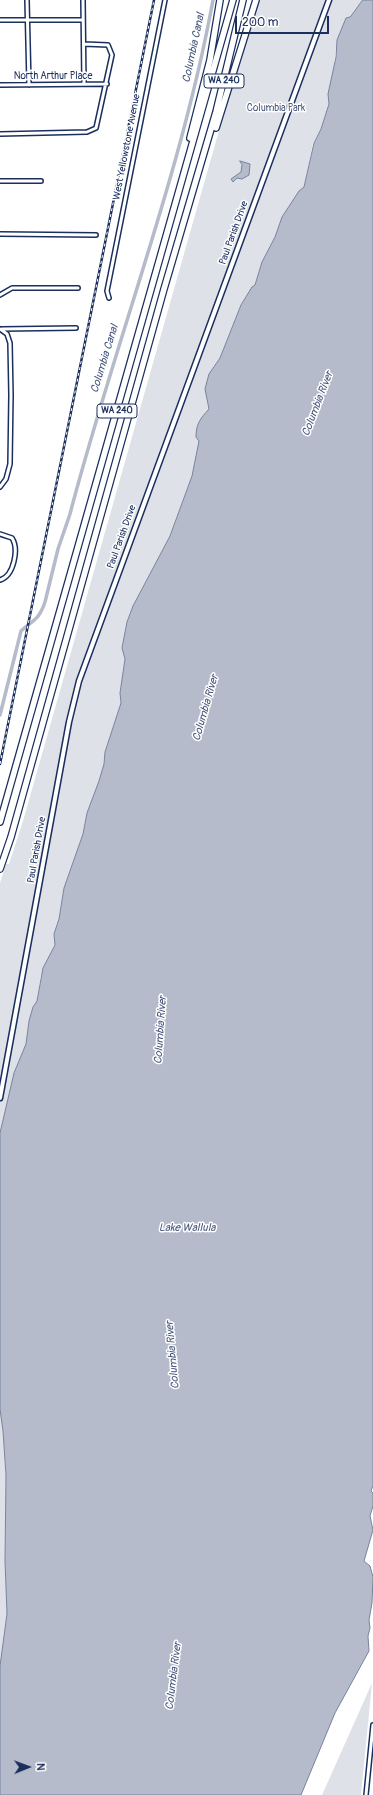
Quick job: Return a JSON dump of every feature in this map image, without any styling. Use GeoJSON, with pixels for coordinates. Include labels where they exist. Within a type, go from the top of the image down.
{"type":"FeatureCollection","features":[{"type":"Feature","properties":{"kind":"highway"},"geometry":{"type":"LineString","coordinates":[[185,170],[188,147],[210,60],[220,0]]}},
{"type":"Feature","properties":{"kind":"highway","name":"WA 240"},"geometry":{"type":"LineString","coordinates":[[0,822],[232,0]]}},
{"type":"Feature","properties":{"kind":"highway","name":"WA 240"},"geometry":{"type":"LineString","coordinates":[[0,869],[11,837],[164,289],[224,85],[244,0]]}},
{"type":"Feature","properties":{"kind":"highway"},"geometry":{"type":"LineString","coordinates":[[202,162],[213,137],[256,0]]}},
{"type":"Feature","properties":{"kind":"street"},"geometry":{"type":"LineString","coordinates":[[27,0],[28,85]]}},
{"type":"Feature","properties":{"kind":"street"},"geometry":{"type":"LineString","coordinates":[[83,0],[84,84]]}},
{"type":"Feature","properties":{"kind":"street","name":"West Yellowstone Avenue"},"geometry":{"type":"LineString","coordinates":[[108,298],[106,291],[165,0]]}},
{"type":"Feature","properties":{"kind":"street","name":"Paul Parish Drive"},"geometry":{"type":"LineString","coordinates":[[0,1098],[69,722],[79,681],[329,0]]}},
{"type":"Feature","properties":{"kind":"street"},"geometry":{"type":"LineString","coordinates":[[0,20],[83,20]]}},
{"type":"Feature","properties":{"kind":"street"},"geometry":{"type":"LineString","coordinates":[[0,134],[87,132],[93,130],[98,125],[112,55],[110,47],[106,44],[84,44]]}},
{"type":"Feature","properties":{"kind":"street","name":"North Arthur Place"},"geometry":{"type":"LineString","coordinates":[[0,85],[107,84]]}},
{"type":"Feature","properties":{"kind":"street"},"geometry":{"type":"LineString","coordinates":[[0,181],[41,182]]}},
{"type":"Feature","properties":{"kind":"street"},"geometry":{"type":"LineString","coordinates":[[0,234],[96,235]]}},
{"type":"Feature","properties":{"kind":"street"},"geometry":{"type":"LineString","coordinates":[[0,295],[12,288],[78,288]]}},
{"type":"Feature","properties":{"kind":"street"},"geometry":{"type":"LineString","coordinates":[[0,329],[76,328]]}},
{"type":"Feature","properties":{"kind":"street"},"geometry":{"type":"LineString","coordinates":[[0,329],[7,334],[10,343],[11,395],[10,464],[6,479],[0,487]]}},
{"type":"Feature","properties":{"kind":"street"},"geometry":{"type":"LineString","coordinates":[[0,534],[12,538],[16,547],[10,572],[4,579],[0,580]]}},
{"type":"Feature","properties":{"kind":"street"},"geometry":{"type":"LineString","coordinates":[[366,1795],[373,1725]]}},
{"type":"Feature","properties":{"kind":"green space","name":"Columbia Park"},"geometry":{"type":"Polygon","coordinates":[[[259,0],[363,0],[350,17],[337,40],[329,104],[321,129],[313,143],[304,187],[282,217],[275,237],[262,262],[255,285],[241,305],[220,358],[212,369],[207,402],[209,409],[202,418],[197,431],[196,435],[199,441],[192,476],[170,536],[137,599],[127,622],[122,648],[125,659],[120,693],[121,703],[105,752],[104,764],[99,781],[87,813],[83,834],[64,888],[59,919],[54,934],[55,945],[41,975],[37,1001],[33,1007],[29,1021],[26,1044],[14,1073],[0,1133],[0,883],[6,864],[9,864],[23,821],[220,127],[259,0]]]}},
{"type":"Feature","properties":{"kind":"green space"},"geometry":{"type":"Polygon","coordinates":[[[0,1409],[6,1475],[5,1561],[7,1614],[0,1666],[0,1409]]]}},
{"type":"Feature","properties":{"kind":"green space"},"geometry":{"type":"Polygon","coordinates":[[[372,1683],[361,1795],[322,1795],[372,1683]]]}},
{"type":"Feature","properties":{"kind":"water","name":"Lake Wallula"},"geometry":{"type":"Polygon","coordinates":[[[363,0],[373,0],[373,1486],[371,1491],[373,1493],[373,1506],[370,1516],[373,1530],[364,1561],[370,1566],[373,1577],[372,1603],[369,1620],[370,1628],[368,1636],[369,1651],[335,1713],[301,1795],[0,1795],[0,1666],[7,1614],[5,1561],[6,1475],[0,1409],[0,1133],[14,1073],[26,1044],[29,1021],[33,1007],[37,1001],[43,968],[55,945],[54,934],[59,919],[64,888],[83,834],[87,813],[99,781],[104,764],[105,752],[121,703],[120,693],[125,659],[122,648],[127,622],[133,606],[170,536],[192,476],[199,441],[196,437],[198,424],[209,409],[205,389],[209,374],[220,358],[241,305],[252,287],[255,285],[262,262],[275,237],[282,217],[299,191],[304,187],[314,143],[321,129],[329,104],[328,94],[336,57],[337,40],[346,18],[350,17],[363,0]]]}},
{"type":"Feature","properties":{"kind":"water"},"geometry":{"type":"Polygon","coordinates":[[[240,161],[250,164],[249,175],[242,179],[237,178],[233,182],[231,179],[241,172],[242,165],[240,161]]]}},
{"type":"Feature","properties":{"kind":"waterway","name":"Columbia Canal"},"geometry":{"type":"LineString","coordinates":[[0,715],[21,631],[38,616],[45,602],[58,549],[70,514],[107,386],[166,194],[200,65],[213,0]]}},
{"type":"Feature","properties":{"kind":"railway"},"geometry":{"type":"LineString","coordinates":[[0,764],[154,0]]}},
{"type":"Feature","properties":{"kind":"water label","name":"Columbia River"},"geometry":{"type":"Point","coordinates":[318,404]}},
{"type":"Feature","properties":{"kind":"water label","name":"Columbia River"},"geometry":{"type":"Point","coordinates":[206,708]}},
{"type":"Feature","properties":{"kind":"water label","name":"Columbia River"},"geometry":{"type":"Point","coordinates":[161,1030]}},
{"type":"Feature","properties":{"kind":"water label","name":"Columbia River"},"geometry":{"type":"Point","coordinates":[173,1355]}},
{"type":"Feature","properties":{"kind":"water label","name":"Columbia River"},"geometry":{"type":"Point","coordinates":[174,1676]}}]}
